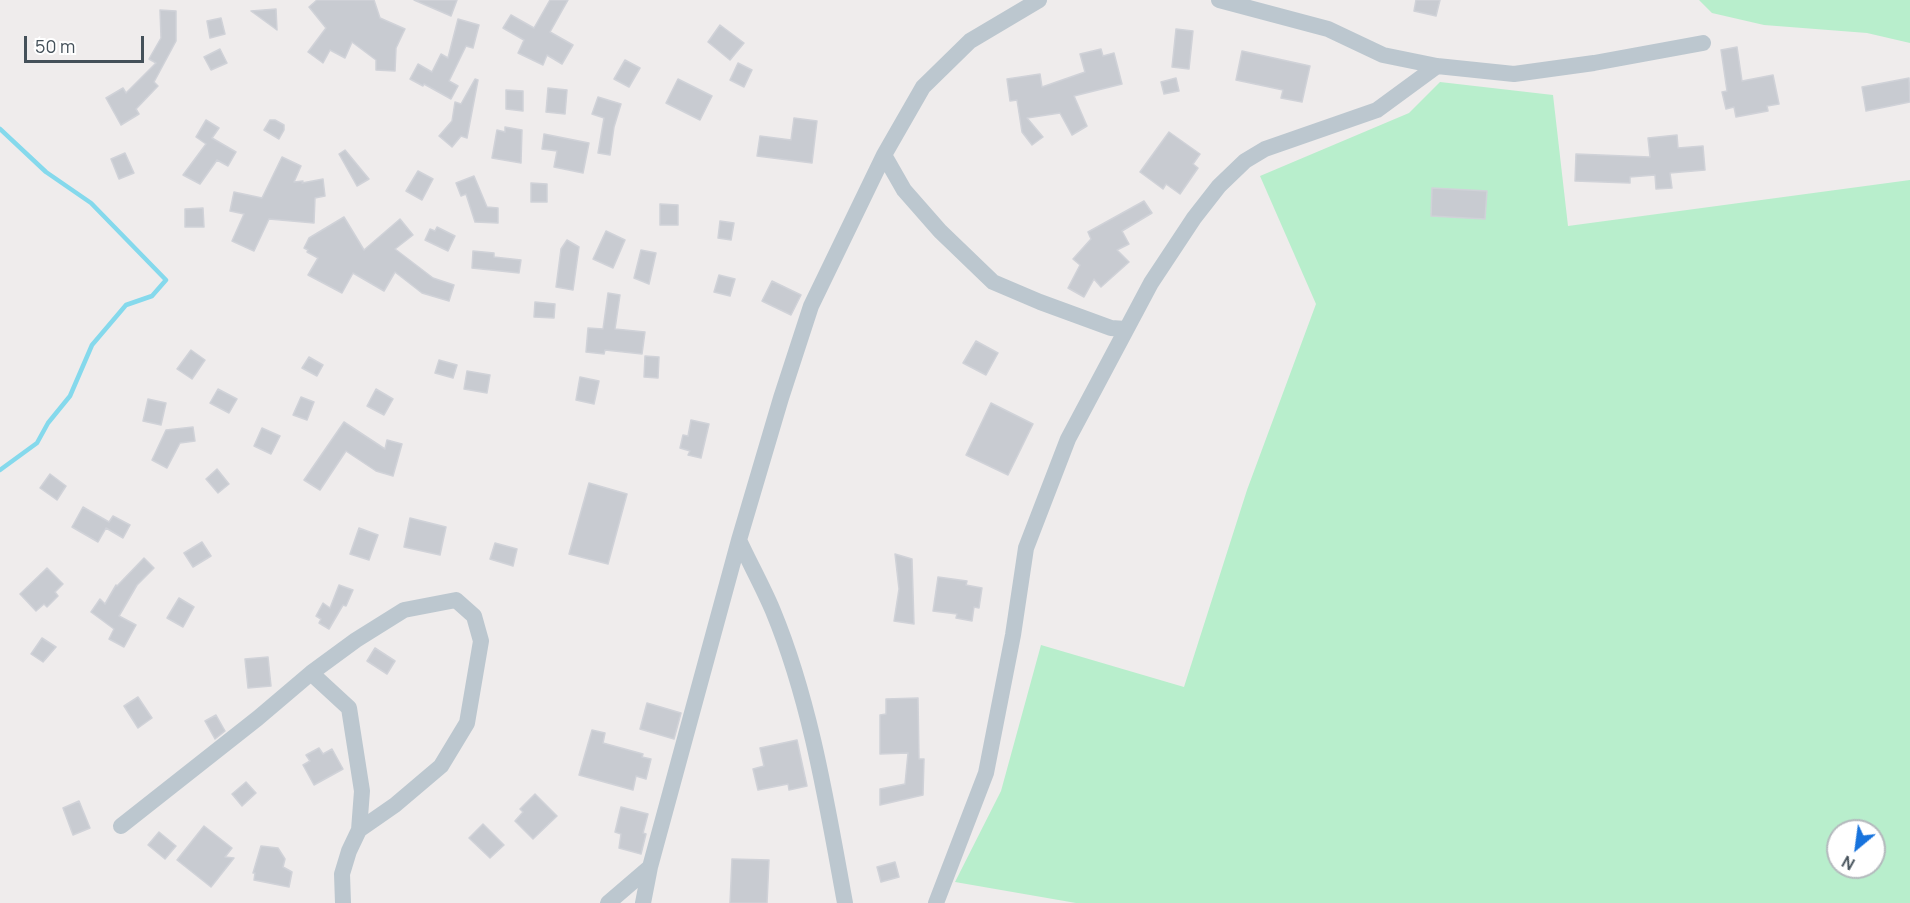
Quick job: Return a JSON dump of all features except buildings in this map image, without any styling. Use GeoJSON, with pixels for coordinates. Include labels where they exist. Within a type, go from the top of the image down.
{"type":"FeatureCollection","features":[{"type":"Feature","properties":{"kind":"street"},"geometry":{"type":"LineString","coordinates":[[643,903],[650,867],[739,540],[811,306],[884,156],[923,87],[970,41],[1039,0]]}},
{"type":"Feature","properties":{"kind":"street"},"geometry":{"type":"LineString","coordinates":[[1219,0],[1328,29],[1383,55],[1437,66],[1514,74],[1703,43]]}},
{"type":"Feature","properties":{"kind":"street"},"geometry":{"type":"LineString","coordinates":[[936,903],[986,773],[1013,635],[1026,548],[1068,439],[1151,283],[1194,218],[1219,186],[1245,161],[1264,149],[1377,110],[1437,66]]}},
{"type":"Feature","properties":{"kind":"street"},"geometry":{"type":"LineString","coordinates":[[884,156],[904,190],[940,231],[993,282],[1111,328],[1126,329]]}},
{"type":"Feature","properties":{"kind":"street"},"geometry":{"type":"LineString","coordinates":[[739,540],[773,611],[798,685],[825,793],[844,903]]}},
{"type":"Feature","properties":{"kind":"street"},"geometry":{"type":"LineString","coordinates":[[121,826],[258,718],[311,673],[356,640],[404,610],[456,600],[474,616],[481,641],[466,723],[441,766],[395,805],[358,830]]}},
{"type":"Feature","properties":{"kind":"street"},"geometry":{"type":"LineString","coordinates":[[311,673],[349,708],[362,791],[358,830],[342,874],[343,903]]}},
{"type":"Feature","properties":{"kind":"street"},"geometry":{"type":"LineString","coordinates":[[608,903],[650,867]]}},
{"type":"Feature","properties":{"kind":"green space"},"geometry":{"type":"Polygon","coordinates":[[[1699,0],[1910,0],[1910,43],[1867,33],[1764,25],[1712,13],[1699,0]]]}},
{"type":"Feature","properties":{"kind":"green space"},"geometry":{"type":"Polygon","coordinates":[[[1440,82],[1553,95],[1568,226],[1910,180],[1910,903],[1076,903],[955,882],[1001,791],[1041,645],[1184,687],[1247,490],[1316,304],[1260,176],[1409,113],[1440,82]]]}},
{"type":"Feature","properties":{"kind":"waterway"},"geometry":{"type":"LineString","coordinates":[[0,129],[46,172],[91,203],[166,280],[152,296],[126,305],[92,345],[70,396],[48,423],[37,443],[0,470]]}}]}
